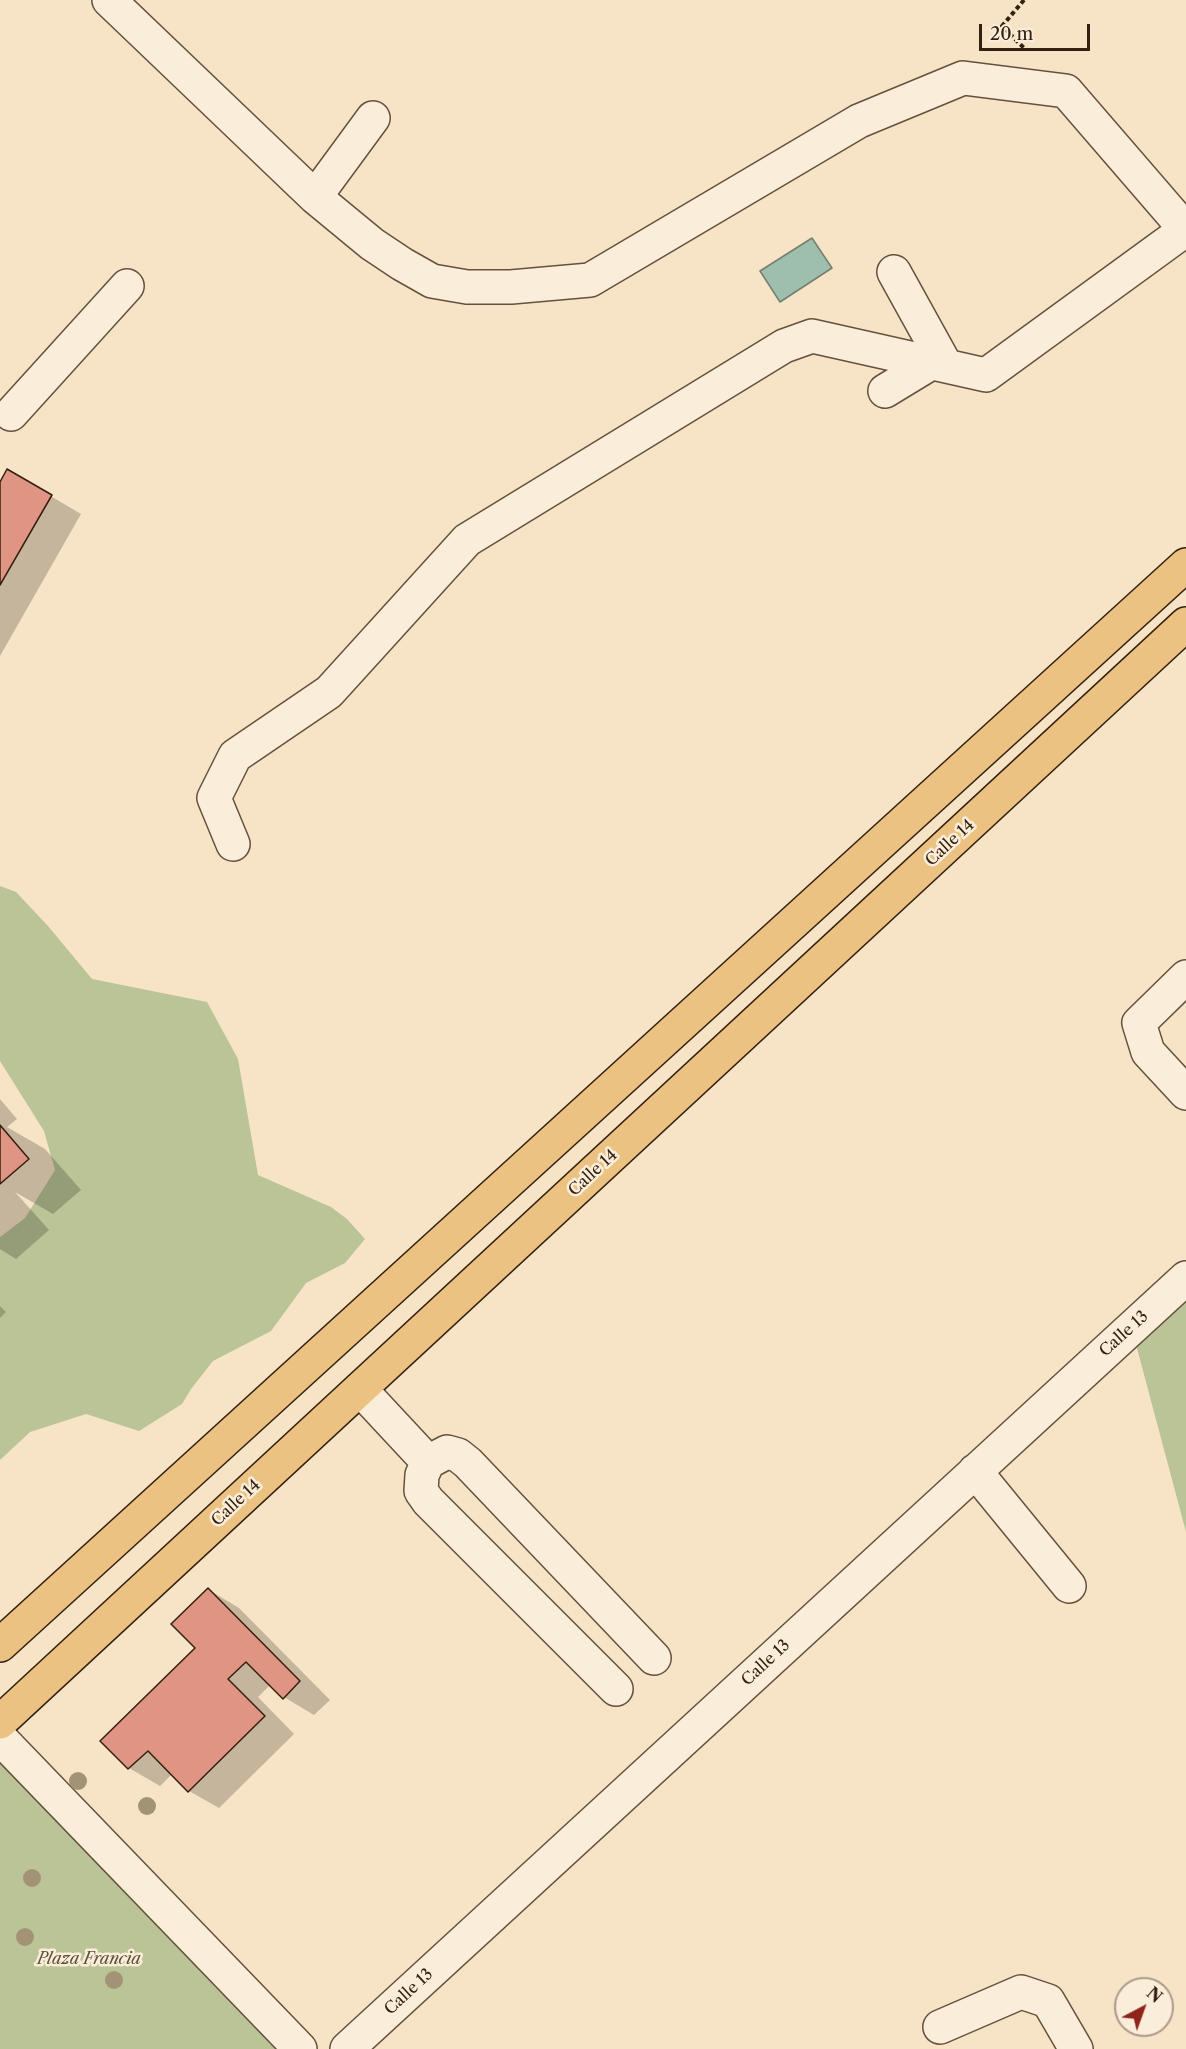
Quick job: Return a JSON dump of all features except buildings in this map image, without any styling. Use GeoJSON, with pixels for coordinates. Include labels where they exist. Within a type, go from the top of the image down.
{"type":"FeatureCollection","features":[{"type":"Feature","properties":{"kind":"main road"},"geometry":{"type":"LineString","coordinates":[[0,1645],[1186,565]]}},
{"type":"Feature","properties":{"kind":"main road","name":"Calle 14"},"geometry":{"type":"LineString","coordinates":[[0,1722],[1186,624]]}},
{"type":"Feature","properties":{"kind":"street"},"geometry":{"type":"LineString","coordinates":[[109,0],[315,197],[372,244],[432,281],[467,287],[511,287],[590,280],[860,121],[963,78],[1066,91],[1186,230],[986,375],[812,336],[784,346],[467,540],[328,692],[235,756],[214,798],[233,844]]}},
{"type":"Feature","properties":{"kind":"street"},"geometry":{"type":"LineString","coordinates":[[315,197],[373,118]]}},
{"type":"Feature","properties":{"kind":"street"},"geometry":{"type":"LineString","coordinates":[[894,272],[938,365]]}},
{"type":"Feature","properties":{"kind":"street"},"geometry":{"type":"LineString","coordinates":[[4,418],[127,286]]}},
{"type":"Feature","properties":{"kind":"street"},"geometry":{"type":"LineString","coordinates":[[885,391],[938,365]]}},
{"type":"Feature","properties":{"kind":"street"},"geometry":{"type":"LineString","coordinates":[[1186,977],[1139,1023],[1148,1052],[1186,1093]]}},
{"type":"Feature","properties":{"kind":"street","name":"Calle 13"},"geometry":{"type":"LineString","coordinates":[[347,2049],[1186,1278]]}},
{"type":"Feature","properties":{"kind":"street"},"geometry":{"type":"LineString","coordinates":[[360,1389],[428,1462]]}},
{"type":"Feature","properties":{"kind":"street"},"geometry":{"type":"LineString","coordinates":[[616,1689],[428,1501],[421,1491],[422,1475],[428,1462],[447,1452],[458,1455],[468,1463],[654,1658]]}},
{"type":"Feature","properties":{"kind":"street"},"geometry":{"type":"LineString","coordinates":[[975,1471],[1069,1586]]}},
{"type":"Feature","properties":{"kind":"street"},"geometry":{"type":"LineString","coordinates":[[0,1738],[300,2049]]}},
{"type":"Feature","properties":{"kind":"street"},"geometry":{"type":"LineString","coordinates":[[940,2027],[1021,1992],[1048,2001],[1076,2049]]}},
{"type":"Feature","properties":{"kind":"path"},"geometry":{"type":"LineString","coordinates":[[1024,0],[1002,26],[1026,50]]}},
{"type":"Feature","properties":{"kind":"green space"},"geometry":{"type":"Polygon","coordinates":[[[0,886],[16,892],[92,979],[207,1002],[238,1059],[258,1175],[331,1207],[347,1219],[365,1239],[345,1263],[306,1283],[271,1331],[213,1361],[182,1404],[139,1431],[86,1414],[30,1432],[0,1460],[0,1237],[25,1218],[55,1170],[44,1131],[0,1061],[0,886]]]}},
{"type":"Feature","properties":{"kind":"green space"},"geometry":{"type":"Polygon","coordinates":[[[1186,1294],[1186,1532],[1134,1337],[1186,1294]]]}},
{"type":"Feature","properties":{"kind":"green space","name":"Plaza Francia"},"geometry":{"type":"Polygon","coordinates":[[[0,1738],[300,2049],[0,2049],[0,1738]]]}},
{"type":"Feature","properties":{"kind":"shaded area"},"geometry":{"type":"Polygon","coordinates":[[[812,238],[832,268],[780,302],[760,271],[812,238]]]}}]}
